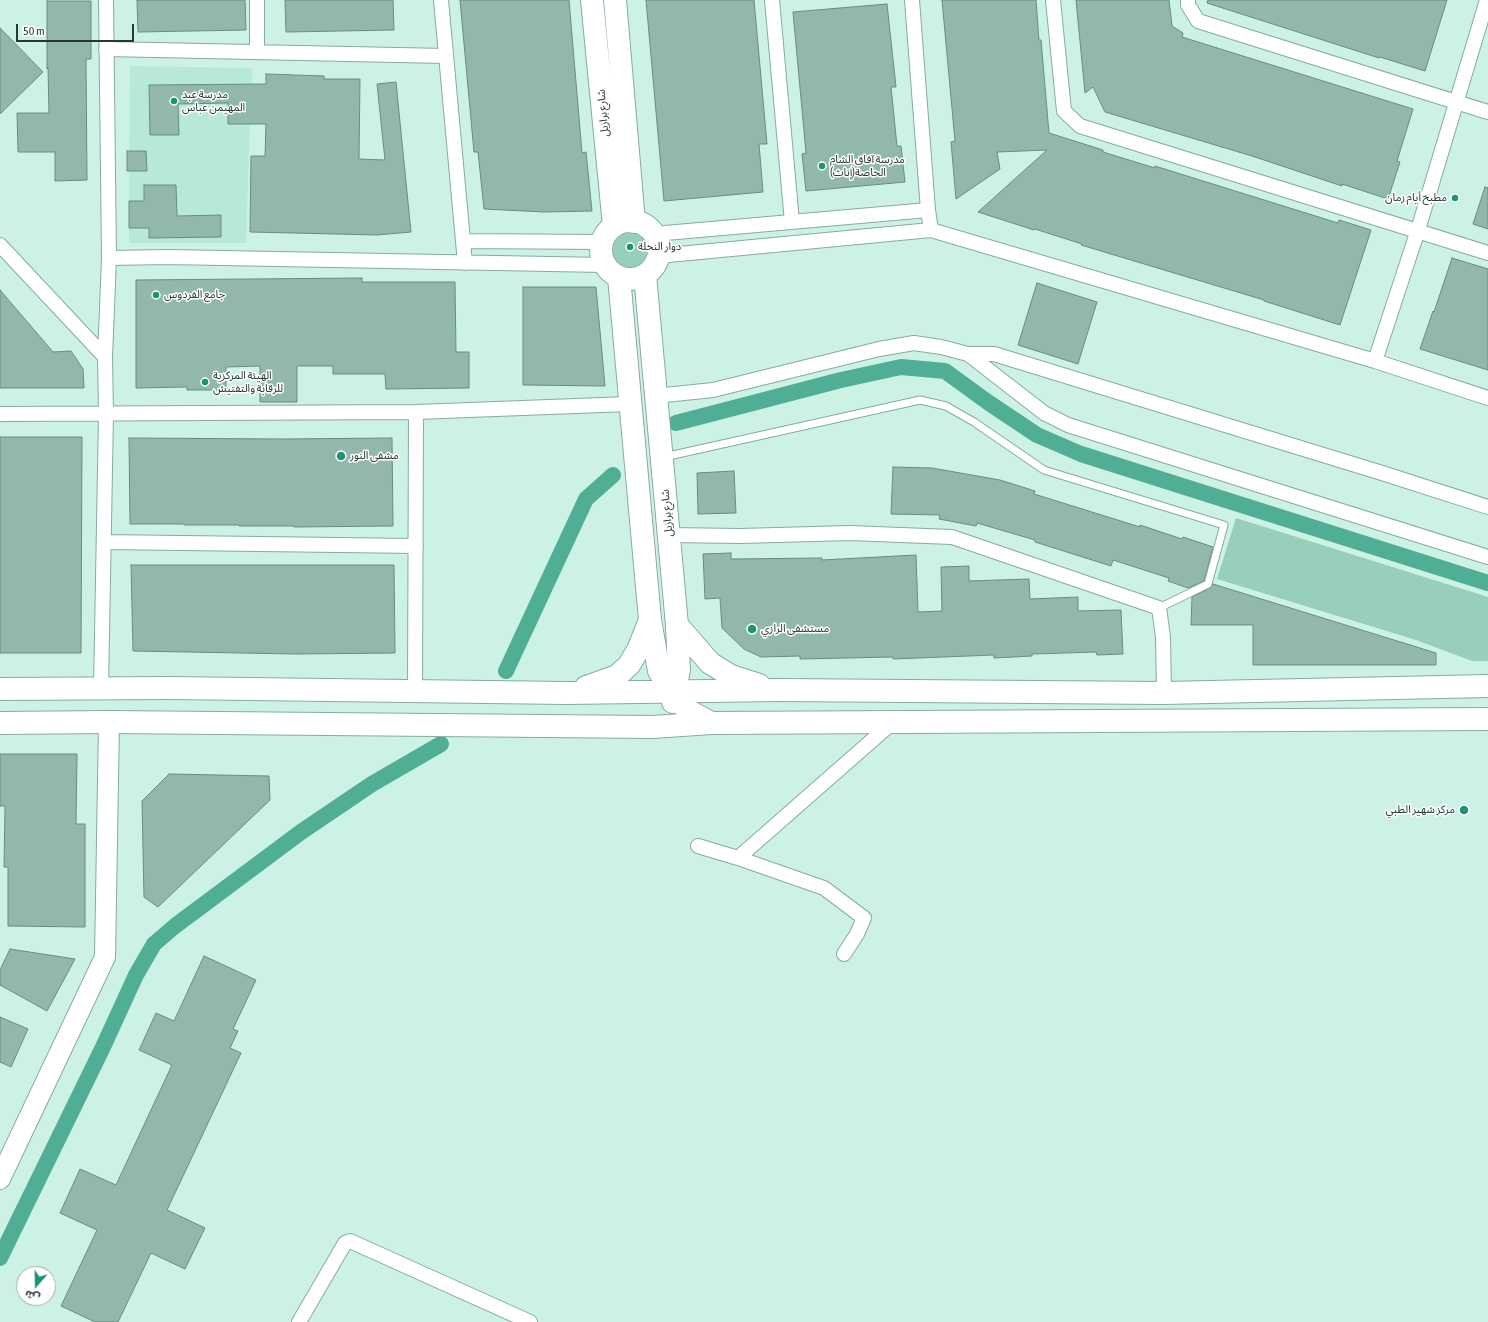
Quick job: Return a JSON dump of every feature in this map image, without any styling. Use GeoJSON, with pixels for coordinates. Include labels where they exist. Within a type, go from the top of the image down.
{"type":"FeatureCollection","features":[{"type":"Feature","properties":{"kind":"highway","name":"شارع برازيل"},"geometry":{"type":"LineString","coordinates":[[592,0],[617,230]]}},
{"type":"Feature","properties":{"kind":"highway","name":"شارع برازيل"},"geometry":{"type":"LineString","coordinates":[[615,0],[617,230]]}},
{"type":"Feature","properties":{"kind":"highway"},"geometry":{"type":"LineString","coordinates":[[612,271],[628,279],[638,278],[645,275],[653,268],[658,256],[659,246],[654,234],[647,227],[617,230],[601,252],[612,271],[629,404],[650,620],[658,671],[687,710],[711,723]]}},
{"type":"Feature","properties":{"kind":"highway","name":"شارع برازيل"},"geometry":{"type":"LineString","coordinates":[[645,275],[677,625],[679,670],[671,709],[653,727]]}},
{"type":"Feature","properties":{"kind":"highway"},"geometry":{"type":"LineString","coordinates":[[567,693],[617,676],[630,664],[638,650],[650,620]]}},
{"type":"Feature","properties":{"kind":"highway"},"geometry":{"type":"LineString","coordinates":[[677,625],[710,663],[731,676],[780,690]]}},
{"type":"Feature","properties":{"kind":"highway"},"geometry":{"type":"LineString","coordinates":[[0,689],[567,693],[780,690],[1164,693],[1488,686]]}},
{"type":"Feature","properties":{"kind":"highway"},"geometry":{"type":"LineString","coordinates":[[0,723],[109,722],[653,727],[711,723],[1488,718]]}},
{"type":"Feature","properties":{"kind":"main road"},"geometry":{"type":"LineString","coordinates":[[0,1179],[105,957],[109,722]]}},
{"type":"Feature","properties":{"kind":"street"},"geometry":{"type":"LineString","coordinates":[[101,689],[106,414],[105,357],[109,258],[106,0]]}},
{"type":"Feature","properties":{"kind":"street"},"geometry":{"type":"LineString","coordinates":[[257,0],[257,52]]}},
{"type":"Feature","properties":{"kind":"street"},"geometry":{"type":"LineString","coordinates":[[440,0],[465,263]]}},
{"type":"Feature","properties":{"kind":"street"},"geometry":{"type":"LineString","coordinates":[[772,0],[792,222]]}},
{"type":"Feature","properties":{"kind":"street"},"geometry":{"type":"LineString","coordinates":[[912,0],[928,210],[931,230]]}},
{"type":"Feature","properties":{"kind":"street"},"geometry":{"type":"LineString","coordinates":[[1053,0],[1064,112],[1080,126],[1488,253]]}},
{"type":"Feature","properties":{"kind":"street"},"geometry":{"type":"LineString","coordinates":[[1188,0],[1188,5],[1198,21],[1488,112]]}},
{"type":"Feature","properties":{"kind":"street"},"geometry":{"type":"LineString","coordinates":[[1375,361],[1418,230],[1487,0]]}},
{"type":"Feature","properties":{"kind":"street"},"geometry":{"type":"LineString","coordinates":[[106,49],[446,56]]}},
{"type":"Feature","properties":{"kind":"street"},"geometry":{"type":"LineString","coordinates":[[654,234],[928,210]]}},
{"type":"Feature","properties":{"kind":"street"},"geometry":{"type":"LineString","coordinates":[[463,241],[617,230]]}},
{"type":"Feature","properties":{"kind":"street"},"geometry":{"type":"LineString","coordinates":[[658,256],[931,230],[1375,361],[1488,398]]}},
{"type":"Feature","properties":{"kind":"street"},"geometry":{"type":"LineString","coordinates":[[0,245],[105,357]]}},
{"type":"Feature","properties":{"kind":"street"},"geometry":{"type":"LineString","coordinates":[[109,258],[176,257],[465,263],[612,271]]}},
{"type":"Feature","properties":{"kind":"street"},"geometry":{"type":"LineString","coordinates":[[655,396],[713,390],[879,349],[914,343],[968,354],[994,354],[1367,468],[1488,507]]}},
{"type":"Feature","properties":{"kind":"street"},"geometry":{"type":"LineString","coordinates":[[968,354],[1044,413],[1068,424],[1488,557]]}},
{"type":"Feature","properties":{"kind":"street"},"geometry":{"type":"LineString","coordinates":[[0,414],[416,412],[629,404]]}},
{"type":"Feature","properties":{"kind":"street"},"geometry":{"type":"LineString","coordinates":[[415,692],[416,412]]}},
{"type":"Feature","properties":{"kind":"street"},"geometry":{"type":"LineString","coordinates":[[669,535],[740,536],[850,533],[952,537],[1159,608],[1163,636],[1164,693]]}},
{"type":"Feature","properties":{"kind":"street"},"geometry":{"type":"LineString","coordinates":[[104,542],[416,546]]}},
{"type":"Feature","properties":{"kind":"street"},"geometry":{"type":"LineString","coordinates":[[738,858],[893,722]]}},
{"type":"Feature","properties":{"kind":"street"},"geometry":{"type":"LineString","coordinates":[[698,846],[738,858],[824,888],[864,918],[857,934],[844,954]]}},
{"type":"Feature","properties":{"kind":"street"},"geometry":{"type":"LineString","coordinates":[[299,1322],[345,1243],[350,1241],[530,1322]]}},
{"type":"Feature","properties":{"kind":"lane"},"geometry":{"type":"LineString","coordinates":[[662,458],[920,400],[946,406],[974,422],[1044,470],[1224,525],[1208,584],[1159,608]]}},
{"type":"Feature","properties":{"kind":"shaded area"},"geometry":{"type":"Polygon","coordinates":[[[130,66],[252,68],[246,243],[129,243],[130,66]]]}},
{"type":"Feature","properties":{"kind":"shaded area"},"geometry":{"type":"Polygon","coordinates":[[[630,233],[642,238],[647,250],[642,262],[630,267],[618,262],[613,250],[618,238],[630,233]]]}},
{"type":"Feature","properties":{"kind":"shaded area"},"geometry":{"type":"Polygon","coordinates":[[[1236,518],[1488,597],[1488,661],[1472,661],[1416,640],[1217,579],[1236,518]]]}},
{"type":"Feature","properties":{"kind":"building"},"geometry":{"type":"Polygon","coordinates":[[[137,0],[245,0],[246,30],[138,32],[137,0]]]}},
{"type":"Feature","properties":{"kind":"building"},"geometry":{"type":"Polygon","coordinates":[[[285,0],[393,0],[394,30],[286,32],[285,0]]]}},
{"type":"Feature","properties":{"kind":"building"},"geometry":{"type":"Polygon","coordinates":[[[460,0],[569,0],[582,153],[586,152],[592,211],[544,212],[484,209],[478,152],[474,152],[460,0]]]}},
{"type":"Feature","properties":{"kind":"building"},"geometry":{"type":"Polygon","coordinates":[[[646,0],[754,0],[767,144],[759,144],[763,192],[664,201],[646,0]]]}},
{"type":"Feature","properties":{"kind":"building"},"geometry":{"type":"Polygon","coordinates":[[[942,0],[1036,0],[1049,133],[1155,168],[1155,166],[1338,223],[1339,220],[1371,230],[1340,325],[1264,300],[1081,245],[1082,244],[978,212],[1047,150],[997,152],[1000,169],[956,199],[951,142],[955,141],[942,0]]]}},
{"type":"Feature","properties":{"kind":"building"},"geometry":{"type":"Polygon","coordinates":[[[1076,0],[1169,0],[1172,26],[1183,33],[1182,37],[1413,109],[1397,161],[1400,162],[1388,199],[1105,112],[1093,87],[1085,93],[1076,0]]]}},
{"type":"Feature","properties":{"kind":"building"},"geometry":{"type":"Polygon","coordinates":[[[1208,0],[1447,0],[1425,71],[1380,57],[1379,58],[1207,3],[1208,0]]]}},
{"type":"Feature","properties":{"kind":"building"},"geometry":{"type":"Polygon","coordinates":[[[47,1],[91,1],[91,59],[86,59],[87,180],[55,181],[55,152],[18,152],[17,113],[49,113],[48,67],[47,69],[47,1]]]}},
{"type":"Feature","properties":{"kind":"building"},"geometry":{"type":"Polygon","coordinates":[[[887,4],[896,87],[891,87],[897,146],[901,146],[905,182],[806,191],[802,154],[806,153],[793,12],[887,4]]]}},
{"type":"Feature","properties":{"kind":"building"},"geometry":{"type":"Polygon","coordinates":[[[0,28],[43,72],[0,114],[0,28]]]}},
{"type":"Feature","properties":{"kind":"building"},"geometry":{"type":"Polygon","coordinates":[[[266,74],[324,76],[324,79],[360,79],[359,159],[385,160],[377,84],[396,82],[411,232],[377,235],[250,232],[251,156],[265,156],[266,124],[228,124],[228,103],[178,104],[179,135],[150,135],[149,85],[266,84],[266,74]]]}},
{"type":"Feature","properties":{"kind":"building"},"geometry":{"type":"Polygon","coordinates":[[[127,151],[146,151],[147,171],[127,171],[127,151]]]}},
{"type":"Feature","properties":{"kind":"building"},"geometry":{"type":"Polygon","coordinates":[[[144,185],[176,185],[177,216],[221,215],[221,237],[149,238],[149,228],[129,228],[129,201],[144,201],[144,185]]]}},
{"type":"Feature","properties":{"kind":"building"},"geometry":{"type":"Polygon","coordinates":[[[1485,187],[1488,188],[1488,229],[1473,224],[1485,187]]]}},
{"type":"Feature","properties":{"kind":"building"},"geometry":{"type":"Polygon","coordinates":[[[1452,258],[1488,269],[1488,370],[1420,349],[1452,258]]]}},
{"type":"Feature","properties":{"kind":"building"},"geometry":{"type":"Polygon","coordinates":[[[362,278],[362,282],[455,282],[456,352],[469,352],[469,388],[386,389],[385,374],[333,374],[333,366],[297,366],[297,402],[260,402],[260,366],[226,367],[226,390],[187,390],[187,387],[136,388],[136,280],[362,278]]]}},
{"type":"Feature","properties":{"kind":"building"},"geometry":{"type":"Polygon","coordinates":[[[1037,283],[1097,302],[1078,364],[1018,345],[1037,283]]]}},
{"type":"Feature","properties":{"kind":"building"},"geometry":{"type":"Polygon","coordinates":[[[523,287],[596,287],[605,386],[523,385],[523,287]]]}},
{"type":"Feature","properties":{"kind":"building"},"geometry":{"type":"Polygon","coordinates":[[[0,290],[53,352],[71,351],[83,369],[84,388],[0,388],[0,290]]]}},
{"type":"Feature","properties":{"kind":"building"},"geometry":{"type":"Polygon","coordinates":[[[0,437],[82,437],[81,653],[0,653],[0,437]]]}},
{"type":"Feature","properties":{"kind":"building"},"geometry":{"type":"Polygon","coordinates":[[[129,438],[392,438],[393,526],[294,527],[130,524],[129,438]]]}},
{"type":"Feature","properties":{"kind":"building"},"geometry":{"type":"Polygon","coordinates":[[[893,467],[932,468],[1000,480],[1035,491],[1034,494],[1140,527],[1140,525],[1182,539],[1183,537],[1213,547],[1204,581],[1188,588],[1168,581],[1169,578],[1113,560],[1111,566],[1035,542],[1035,540],[977,523],[976,526],[939,519],[940,515],[891,514],[893,467]]]}},
{"type":"Feature","properties":{"kind":"building"},"geometry":{"type":"Polygon","coordinates":[[[734,471],[736,513],[698,514],[697,473],[734,471]]]}},
{"type":"Feature","properties":{"kind":"building"},"geometry":{"type":"Polygon","coordinates":[[[731,553],[731,559],[822,558],[822,560],[916,555],[918,612],[942,611],[941,567],[969,566],[969,581],[1029,579],[1030,599],[1078,597],[1078,611],[1121,610],[1123,654],[1097,655],[1096,652],[1032,654],[1032,656],[994,658],[994,655],[893,659],[893,657],[800,659],[800,656],[761,657],[744,649],[722,628],[720,598],[705,599],[703,554],[731,553]]]}},
{"type":"Feature","properties":{"kind":"building"},"geometry":{"type":"Polygon","coordinates":[[[131,565],[394,565],[395,653],[296,654],[133,651],[131,565]]]}},
{"type":"Feature","properties":{"kind":"building"},"geometry":{"type":"Polygon","coordinates":[[[1213,584],[1436,653],[1436,665],[1253,665],[1253,625],[1191,625],[1192,597],[1210,588],[1213,584]]]}},
{"type":"Feature","properties":{"kind":"building"},"geometry":{"type":"Polygon","coordinates":[[[0,754],[77,754],[76,824],[85,824],[85,927],[8,926],[8,867],[4,867],[5,806],[0,806],[0,754]]]}},
{"type":"Feature","properties":{"kind":"building"},"geometry":{"type":"Polygon","coordinates":[[[169,774],[269,776],[270,800],[158,907],[144,897],[142,801],[169,774]]]}},
{"type":"Feature","properties":{"kind":"building"},"geometry":{"type":"Polygon","coordinates":[[[10,949],[75,959],[47,1011],[0,985],[0,970],[10,949]]]}},
{"type":"Feature","properties":{"kind":"building"},"geometry":{"type":"Polygon","coordinates":[[[204,956],[256,980],[233,1029],[238,1031],[230,1048],[241,1053],[167,1210],[205,1228],[185,1269],[151,1253],[118,1322],[95,1322],[61,1306],[97,1230],[60,1213],[80,1169],[116,1185],[172,1065],[139,1050],[156,1013],[174,1021],[204,956]]]}},
{"type":"Feature","properties":{"kind":"building"},"geometry":{"type":"Polygon","coordinates":[[[0,1017],[28,1029],[11,1067],[0,1062],[0,1017]]]}},
{"type":"Feature","properties":{"kind":"waterway"},"geometry":{"type":"LineString","coordinates":[[676,423],[841,380],[901,367],[945,371],[1037,435],[1081,454],[1488,583]]}},
{"type":"Feature","properties":{"kind":"waterway"},"geometry":{"type":"LineString","coordinates":[[506,671],[586,499],[613,475]]}},
{"type":"Feature","properties":{"kind":"waterway"},"geometry":{"type":"LineString","coordinates":[[0,1258],[103,1047],[136,975],[154,944],[175,926],[301,832],[372,784],[441,744]]}},
{"type":"Feature","properties":{"kind":"place","name":"مدرسة عبد المهيمن عباس"},"geometry":{"type":"Point","coordinates":[174,101]}},
{"type":"Feature","properties":{"kind":"place","name":"مدرسة آفاق الشام الخاصة(إناث)"},"geometry":{"type":"Point","coordinates":[822,166]}},
{"type":"Feature","properties":{"kind":"place","name":"مطبخ أيام زمان"},"geometry":{"type":"Point","coordinates":[1455,198]}},
{"type":"Feature","properties":{"kind":"place","name":"دوار النخلة"},"geometry":{"type":"Point","coordinates":[630,247]}},
{"type":"Feature","properties":{"kind":"place","name":"جامع الفردوس"},"geometry":{"type":"Point","coordinates":[156,295]}},
{"type":"Feature","properties":{"kind":"place","name":"الهيئة المركزية للرقابة والتفتيش"},"geometry":{"type":"Point","coordinates":[205,382]}},
{"type":"Feature","properties":{"kind":"place","name":"مشفى النور"},"geometry":{"type":"Point","coordinates":[341,456]}},
{"type":"Feature","properties":{"kind":"place","name":"مستشفى الرازي"},"geometry":{"type":"Point","coordinates":[752,629]}},
{"type":"Feature","properties":{"kind":"place","name":"مركز شهير الطبي"},"geometry":{"type":"Point","coordinates":[1464,810]}}]}
